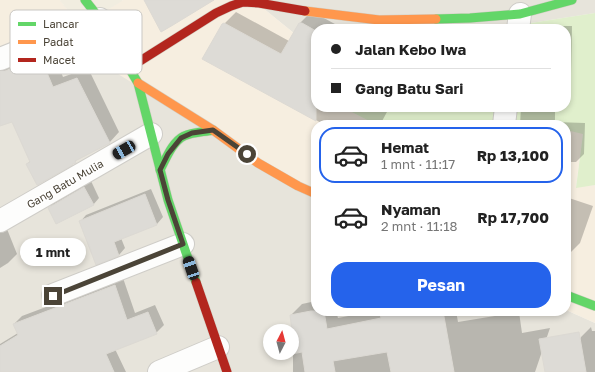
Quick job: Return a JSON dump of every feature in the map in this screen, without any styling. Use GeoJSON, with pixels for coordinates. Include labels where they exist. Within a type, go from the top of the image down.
{"type":"FeatureCollection","features":[{"type":"Feature","properties":{"kind":"street"},"geometry":{"type":"LineString","coordinates":[[85,0],[93,10]]}},
{"type":"Feature","properties":{"kind":"street"},"geometry":{"type":"LineString","coordinates":[[142,60],[216,14],[231,6],[243,2],[379,20],[470,18],[519,22],[572,0]]}},
{"type":"Feature","properties":{"kind":"street"},"geometry":{"type":"LineString","coordinates":[[0,59],[10,55]]}},
{"type":"Feature","properties":{"kind":"street"},"geometry":{"type":"LineString","coordinates":[[133,74],[138,83],[168,200],[227,372]]}},
{"type":"Feature","properties":{"kind":"street"},"geometry":{"type":"LineString","coordinates":[[138,83],[213,130],[258,163],[311,192]]}},
{"type":"Feature","properties":{"kind":"street"},"geometry":{"type":"LineString","coordinates":[[160,170],[168,154],[181,138],[192,133],[213,130]]}},
{"type":"Feature","properties":{"kind":"street","name":"Gang Batu Mulia"},"geometry":{"type":"LineString","coordinates":[[0,221],[151,134]]}},
{"type":"Feature","properties":{"kind":"street"},"geometry":{"type":"LineString","coordinates":[[53,296],[183,244]]}},
{"type":"Feature","properties":{"kind":"street"},"geometry":{"type":"LineString","coordinates":[[571,296],[594,302]]}},
{"type":"Feature","properties":{"kind":"street"},"geometry":{"type":"LineString","coordinates":[[160,372],[218,346]]}},
{"type":"Feature","properties":{"kind":"shaded area"},"geometry":{"type":"Polygon","coordinates":[[[0,0],[60,0],[68,10],[10,10],[10,45],[0,49],[0,0]]]}},
{"type":"Feature","properties":{"kind":"shaded area"},"geometry":{"type":"Polygon","coordinates":[[[60,0],[122,0],[107,10],[68,10],[60,0]]]}},
{"type":"Feature","properties":{"kind":"shaded area"},"geometry":{"type":"Polygon","coordinates":[[[123,0],[253,0],[311,47],[311,112],[352,112],[367,120],[311,120],[311,190],[291,181],[118,74],[142,74],[142,10],[107,10],[123,0]]]}},
{"type":"Feature","properties":{"kind":"shaded area"},"geometry":{"type":"Polygon","coordinates":[[[253,0],[595,0],[595,13],[524,24],[311,24],[311,47],[253,0]]]}},
{"type":"Feature","properties":{"kind":"shaded area"},"geometry":{"type":"Polygon","coordinates":[[[10,45],[10,74],[142,74],[142,67],[311,188],[311,316],[571,316],[571,312],[595,323],[595,372],[0,372],[0,49],[10,45]]]}},
{"type":"Feature","properties":{"kind":"shaded area"},"geometry":{"type":"Polygon","coordinates":[[[571,131],[583,133],[576,187],[595,185],[595,323],[571,312],[571,131]]]}},
{"type":"Feature","properties":{"kind":"green space"},"geometry":{"type":"Polygon","coordinates":[[[595,13],[595,185],[576,188],[583,134],[571,131],[571,120],[517,120],[497,116],[497,120],[367,120],[352,112],[571,112],[571,24],[524,24],[595,13]]]}},
{"type":"Feature","properties":{"kind":"building"},"geometry":{"type":"Polygon","coordinates":[[[144,0],[214,0],[161,32],[144,0]]]}},
{"type":"Feature","properties":{"kind":"building"},"geometry":{"type":"Polygon","coordinates":[[[224,23],[281,54],[299,23],[311,28],[311,112],[316,112],[316,120],[202,59],[224,23]]]}},
{"type":"Feature","properties":{"kind":"building"},"geometry":{"type":"Polygon","coordinates":[[[10,69],[10,74],[48,74],[53,87],[77,78],[110,143],[75,161],[76,163],[72,164],[73,165],[37,185],[26,164],[30,162],[12,122],[0,126],[0,71],[10,69]]]}},
{"type":"Feature","properties":{"kind":"building"},"geometry":{"type":"Polygon","coordinates":[[[84,187],[94,205],[56,224],[48,208],[84,187]]]}},
{"type":"Feature","properties":{"kind":"building"},"geometry":{"type":"Polygon","coordinates":[[[145,194],[157,225],[114,242],[119,256],[96,265],[79,221],[145,194]]]}},
{"type":"Feature","properties":{"kind":"building"},"geometry":{"type":"Polygon","coordinates":[[[115,285],[127,320],[148,312],[157,334],[106,354],[114,372],[0,372],[0,346],[18,335],[13,324],[115,285]]]}},
{"type":"Feature","properties":{"kind":"building"},"geometry":{"type":"Polygon","coordinates":[[[311,311],[311,316],[325,316],[327,329],[381,318],[380,316],[444,316],[454,372],[391,372],[387,352],[333,361],[335,372],[305,372],[302,352],[299,353],[299,324],[291,324],[290,315],[311,311]]]}},
{"type":"Feature","properties":{"kind":"building"},"geometry":{"type":"Polygon","coordinates":[[[579,332],[586,372],[545,372],[539,339],[579,332]]]}},
{"type":"Feature","properties":{"kind":"traffic: fast"},"geometry":{"type":"LineString","coordinates":[[85,0],[93,10]]}},
{"type":"Feature","properties":{"kind":"traffic: fast"},"geometry":{"type":"LineString","coordinates":[[436,19],[520,14],[572,0]]}},
{"type":"Feature","properties":{"kind":"traffic: fast"},"geometry":{"type":"LineString","coordinates":[[133,74],[138,83],[168,200],[196,282]]}},
{"type":"Feature","properties":{"kind":"traffic: fast"},"geometry":{"type":"LineString","coordinates":[[160,170],[176,142],[184,136],[213,130]]}},
{"type":"Feature","properties":{"kind":"traffic: fast"},"geometry":{"type":"LineString","coordinates":[[571,297],[595,306]]}},
{"type":"Feature","properties":{"kind":"traffic: slow"},"geometry":{"type":"LineString","coordinates":[[305,11],[379,20],[436,19]]}},
{"type":"Feature","properties":{"kind":"traffic: slow"},"geometry":{"type":"LineString","coordinates":[[138,83],[213,130],[258,163],[311,192]]}},
{"type":"Feature","properties":{"kind":"traffic: jam"},"geometry":{"type":"LineString","coordinates":[[142,60],[216,13],[243,2],[259,3],[305,11]]}},
{"type":"Feature","properties":{"kind":"traffic: jam"},"geometry":{"type":"LineString","coordinates":[[196,282],[227,372]]}},
{"type":"Feature","properties":{"kind":"route"},"geometry":{"type":"LineString","coordinates":[[53,296],[183,244],[168,200],[160,170],[168,154],[181,138],[192,133],[213,130],[247,154]]}}]}
